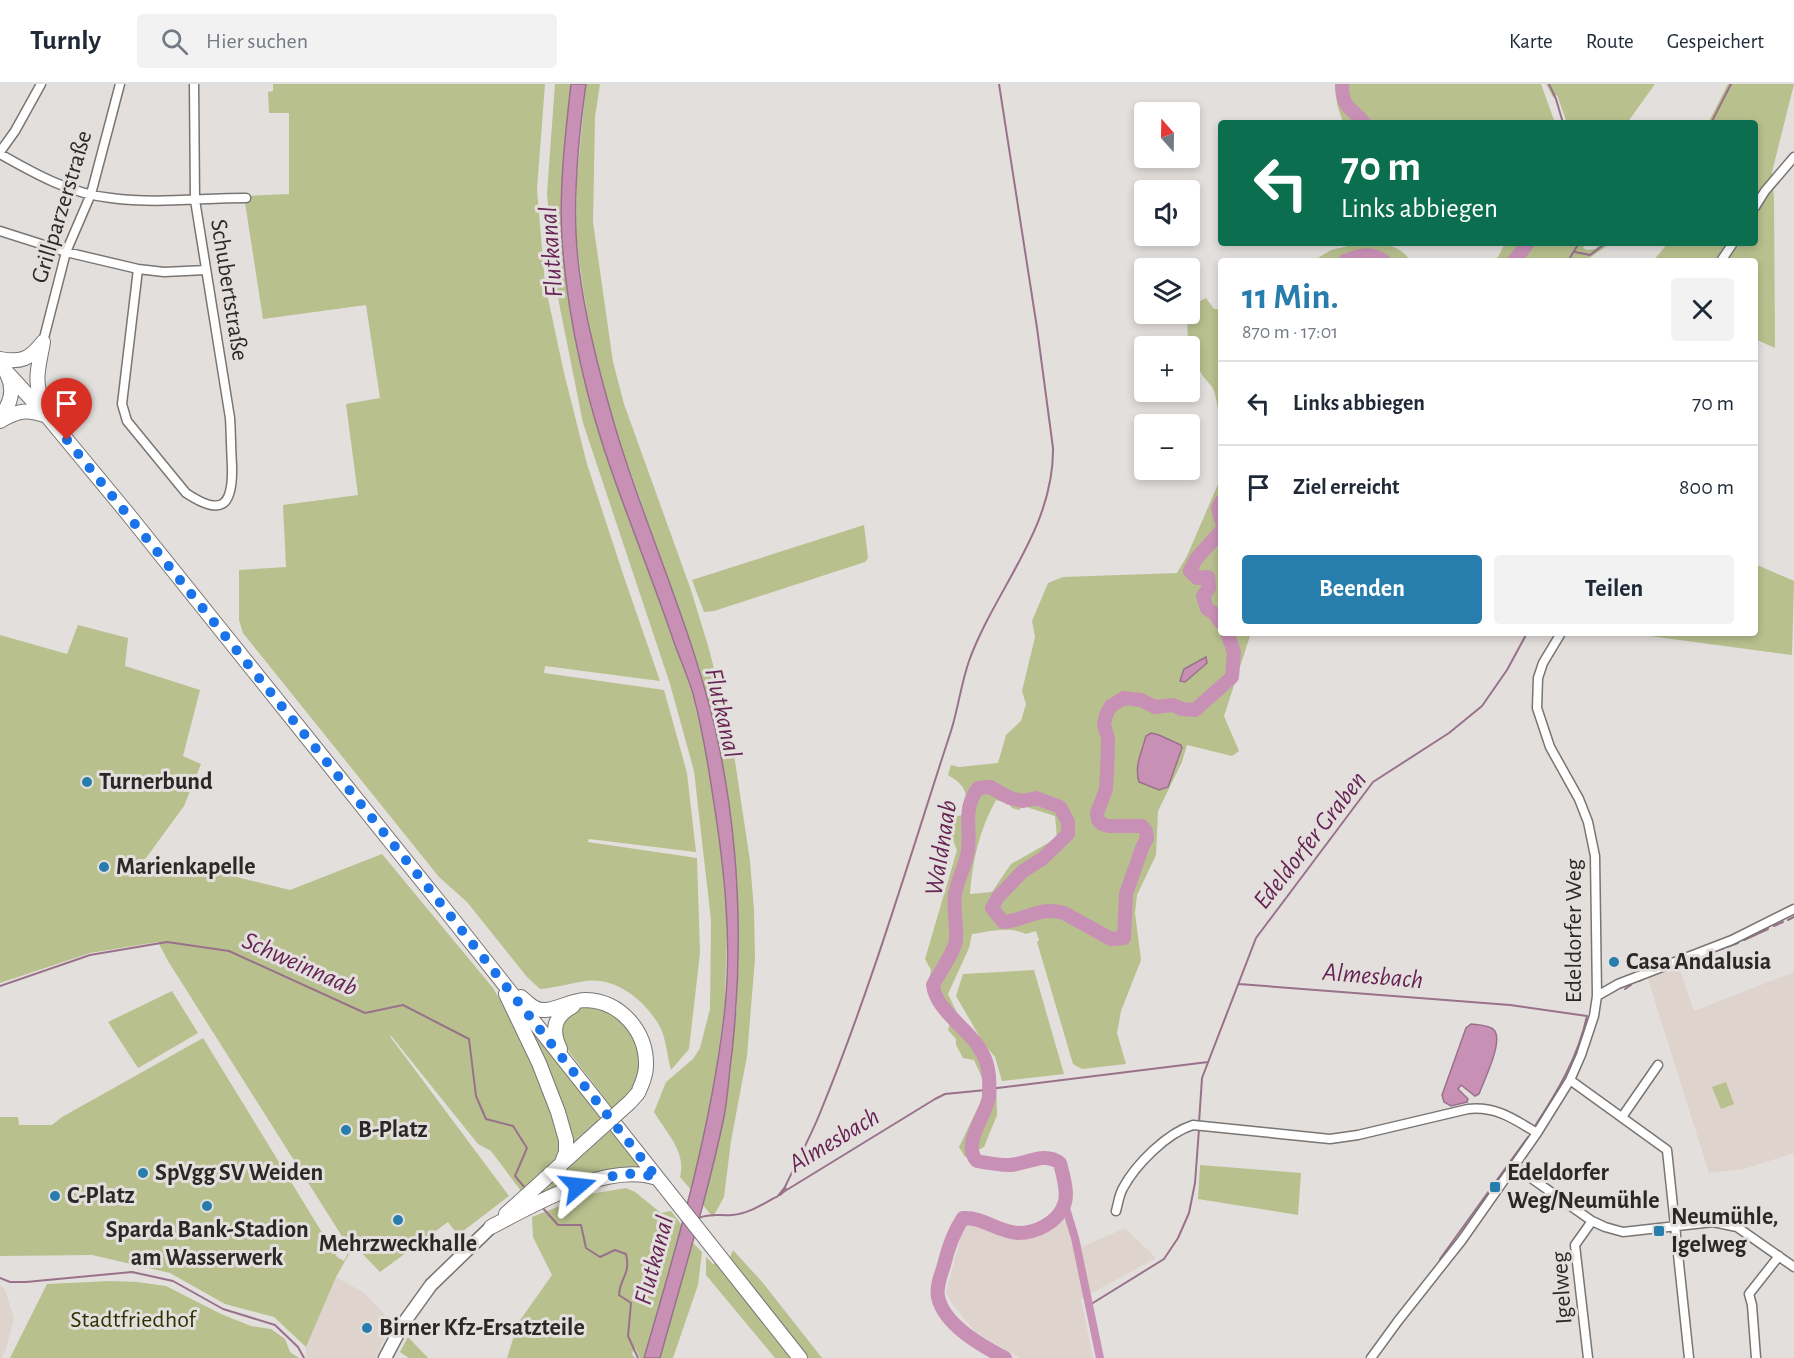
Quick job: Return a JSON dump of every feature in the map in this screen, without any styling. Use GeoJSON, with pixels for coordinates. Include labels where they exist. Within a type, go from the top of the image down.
{"type":"FeatureCollection","features":[{"type":"Feature","properties":{"kind":"main road"},"geometry":{"type":"LineString","coordinates":[[2,364],[22,360],[33,354],[44,342]]}},
{"type":"Feature","properties":{"kind":"main road"},"geometry":{"type":"LineString","coordinates":[[44,342],[36,379],[47,416]]}},
{"type":"Feature","properties":{"kind":"main road"},"geometry":{"type":"LineString","coordinates":[[2,364],[128,514],[500,978],[800,1358]]}},
{"type":"Feature","properties":{"kind":"main road"},"geometry":{"type":"LineString","coordinates":[[0,417],[10,401],[12,391],[10,380],[2,364]]}},
{"type":"Feature","properties":{"kind":"main road"},"geometry":{"type":"LineString","coordinates":[[0,421],[13,413],[25,411],[47,416]]}},
{"type":"Feature","properties":{"kind":"main road"},"geometry":{"type":"LineString","coordinates":[[491,1227],[515,1210],[630,1102],[638,1093],[646,1068],[646,1053],[638,1031],[620,1011],[596,1001],[583,1000],[545,1010],[536,1009],[500,978]]}},
{"type":"Feature","properties":{"kind":"main road"},"geometry":{"type":"LineString","coordinates":[[500,978],[558,1112],[566,1140],[566,1152],[561,1165]]}},
{"type":"Feature","properties":{"kind":"main road"},"geometry":{"type":"LineString","coordinates":[[571,1069],[555,1038],[554,1027],[565,1010],[583,1000]]}},
{"type":"Feature","properties":{"kind":"main road"},"geometry":{"type":"LineString","coordinates":[[515,1210],[610,1176],[632,1172],[645,1173],[657,1178]]}},
{"type":"Feature","properties":{"kind":"street"},"geometry":{"type":"LineString","coordinates":[[42,84],[0,153],[38,176],[91,194],[138,200],[246,198]]}},
{"type":"Feature","properties":{"kind":"street","name":"Grillparzerstraße"},"geometry":{"type":"LineString","coordinates":[[44,342],[66,252],[91,194],[120,84]]}},
{"type":"Feature","properties":{"kind":"street","name":"Schubertstraße"},"geometry":{"type":"LineString","coordinates":[[138,269],[122,404],[124,413],[127,421],[186,493],[198,501],[215,506],[221,505],[228,500],[231,492],[230,418],[195,200],[194,84]]}},
{"type":"Feature","properties":{"kind":"street"},"geometry":{"type":"LineString","coordinates":[[1758,202],[1794,157]]}},
{"type":"Feature","properties":{"kind":"street"},"geometry":{"type":"LineString","coordinates":[[0,231],[66,252],[138,269],[164,272],[206,270]]}},
{"type":"Feature","properties":{"kind":"street","name":"Edeldorfer Weg"},"geometry":{"type":"LineString","coordinates":[[1371,1358],[1462,1240],[1537,1134],[1570,1080],[1589,1034],[1597,996],[1595,856],[1588,822],[1579,799],[1550,747],[1537,708],[1538,678],[1559,636]]}},
{"type":"Feature","properties":{"kind":"street"},"geometry":{"type":"LineString","coordinates":[[1597,996],[1618,984],[1732,940],[1794,909]]}},
{"type":"Feature","properties":{"kind":"street"},"geometry":{"type":"LineString","coordinates":[[1622,1117],[1658,1065]]}},
{"type":"Feature","properties":{"kind":"street"},"geometry":{"type":"LineString","coordinates":[[1570,1080],[1667,1150],[1687,1357]]}},
{"type":"Feature","properties":{"kind":"street"},"geometry":{"type":"LineString","coordinates":[[1116,1211],[1122,1189],[1148,1155],[1176,1131],[1198,1125],[1330,1139],[1358,1135],[1483,1107],[1496,1110],[1537,1134]]}},
{"type":"Feature","properties":{"kind":"street"},"geometry":{"type":"LineString","coordinates":[[1514,1166],[1592,1221],[1605,1227],[1623,1232],[1713,1222],[1737,1227],[1794,1267]]}},
{"type":"Feature","properties":{"kind":"street","name":"Igelweg"},"geometry":{"type":"LineString","coordinates":[[1588,1358],[1575,1245],[1592,1221]]}},
{"type":"Feature","properties":{"kind":"street"},"geometry":{"type":"LineString","coordinates":[[385,1358],[403,1324],[431,1285],[491,1227]]}},
{"type":"Feature","properties":{"kind":"street"},"geometry":{"type":"LineString","coordinates":[[1756,1358],[1749,1294],[1779,1256]]}},
{"type":"Feature","properties":{"kind":"shaded area"},"geometry":{"type":"Polygon","coordinates":[[[571,84],[586,84],[578,159],[576,234],[580,277],[588,319],[602,382],[621,446],[697,662],[710,706],[727,789],[738,901],[738,976],[725,1109],[702,1208],[660,1358],[644,1358],[681,1228],[712,1096],[727,981],[726,902],[711,784],[693,694],[604,450],[587,391],[574,331],[565,271],[561,221],[563,162],[571,84]]]}},
{"type":"Feature","properties":{"kind":"shaded area"},"geometry":{"type":"Polygon","coordinates":[[[1206,657],[1207,663],[1185,682],[1180,681],[1184,669],[1206,657]]]}},
{"type":"Feature","properties":{"kind":"shaded area"},"geometry":{"type":"Polygon","coordinates":[[[1151,733],[1181,745],[1182,748],[1168,787],[1159,790],[1139,782],[1138,776],[1138,764],[1146,736],[1151,733]]]}},
{"type":"Feature","properties":{"kind":"shaded area"},"geometry":{"type":"Polygon","coordinates":[[[1678,965],[1694,1011],[1794,972],[1794,1153],[1744,1169],[1709,1173],[1647,976],[1678,965]]]}},
{"type":"Feature","properties":{"kind":"shaded area"},"geometry":{"type":"Polygon","coordinates":[[[1471,1024],[1492,1028],[1497,1043],[1479,1094],[1475,1096],[1461,1085],[1458,1089],[1468,1099],[1467,1102],[1451,1106],[1444,1102],[1442,1095],[1466,1028],[1471,1024]]]}},
{"type":"Feature","properties":{"kind":"shaded area"},"geometry":{"type":"Polygon","coordinates":[[[1069,1212],[1082,1247],[1125,1228],[1156,1258],[1081,1299],[1093,1358],[1020,1358],[975,1332],[951,1302],[946,1292],[964,1225],[968,1223],[1017,1238],[1034,1236],[1057,1226],[1069,1212]]]}},
{"type":"Feature","properties":{"kind":"shaded area"},"geometry":{"type":"Polygon","coordinates":[[[336,1277],[364,1293],[385,1315],[389,1327],[376,1358],[307,1358],[306,1347],[336,1277]]]}},
{"type":"Feature","properties":{"kind":"shaded area"},"geometry":{"type":"Polygon","coordinates":[[[0,1285],[5,1290],[14,1318],[2,1358],[0,1358],[0,1285]]]}},
{"type":"Feature","properties":{"kind":"green space"},"geometry":{"type":"Polygon","coordinates":[[[273,84],[545,84],[537,189],[545,284],[587,464],[660,681],[545,666],[544,673],[664,690],[687,773],[696,852],[589,839],[588,842],[697,858],[700,953],[689,1049],[671,1070],[659,1025],[645,1007],[628,992],[597,981],[540,989],[527,977],[467,902],[439,877],[243,633],[239,620],[239,570],[286,567],[283,505],[358,495],[346,404],[380,398],[366,305],[263,319],[244,196],[289,194],[289,113],[269,113],[268,92],[273,91],[273,84]]]}},
{"type":"Feature","properties":{"kind":"green space"},"geometry":{"type":"Polygon","coordinates":[[[555,84],[571,84],[562,179],[562,240],[569,296],[592,409],[614,477],[692,693],[707,756],[720,838],[727,919],[725,1004],[710,1112],[692,1191],[680,1177],[681,1160],[678,1151],[654,1112],[666,1082],[693,1059],[700,1048],[710,1009],[711,920],[694,771],[670,684],[583,423],[554,276],[547,193],[555,84]]]}},
{"type":"Feature","properties":{"kind":"green space"},"geometry":{"type":"Polygon","coordinates":[[[586,84],[600,84],[595,117],[593,222],[613,362],[624,404],[691,590],[709,649],[732,741],[750,861],[755,959],[747,1056],[731,1141],[724,1197],[713,1217],[702,1204],[725,1114],[737,1005],[720,752],[701,673],[628,465],[608,403],[592,341],[576,235],[577,177],[586,84]]]}},
{"type":"Feature","properties":{"kind":"green space"},"geometry":{"type":"Polygon","coordinates":[[[1336,84],[1541,84],[1554,120],[1342,120],[1337,104],[1336,84]]]}},
{"type":"Feature","properties":{"kind":"green space"},"geometry":{"type":"Polygon","coordinates":[[[1546,84],[1655,84],[1629,120],[1566,120],[1557,95],[1553,97],[1546,84]]]}},
{"type":"Feature","properties":{"kind":"green space"},"geometry":{"type":"Polygon","coordinates":[[[1728,84],[1794,84],[1772,172],[1775,348],[1758,340],[1758,258],[1656,258],[1666,246],[1758,246],[1758,120],[1710,120],[1728,84]]]}},
{"type":"Feature","properties":{"kind":"green space"},"geometry":{"type":"Polygon","coordinates":[[[1348,246],[1388,246],[1401,251],[1408,258],[1318,258],[1331,250],[1348,246]]]}},
{"type":"Feature","properties":{"kind":"green space"},"geometry":{"type":"Polygon","coordinates":[[[1504,246],[1584,246],[1583,248],[1587,250],[1607,246],[1589,258],[1498,258],[1504,246]]]}},
{"type":"Feature","properties":{"kind":"green space"},"geometry":{"type":"Polygon","coordinates":[[[1206,298],[1214,309],[1218,309],[1218,410],[1214,391],[1200,371],[1200,336],[1188,336],[1188,324],[1200,324],[1200,302],[1206,298]]]}},
{"type":"Feature","properties":{"kind":"green space"},"geometry":{"type":"Polygon","coordinates":[[[1218,484],[1218,636],[1250,636],[1224,716],[1239,751],[1232,756],[1187,745],[1182,762],[1158,811],[1156,855],[1137,895],[1135,913],[1141,960],[1121,1011],[1117,1033],[1126,1064],[1082,1069],[1073,1064],[1037,942],[1039,940],[1036,931],[1026,934],[1013,930],[999,930],[972,934],[969,948],[948,994],[959,1017],[981,1039],[956,996],[963,974],[1034,970],[1064,1074],[1002,1081],[995,1057],[985,1045],[996,1074],[997,1115],[984,1147],[965,1157],[959,1147],[982,1099],[983,1080],[974,1060],[963,1058],[956,1045],[956,1039],[948,1030],[950,1023],[927,990],[931,970],[925,959],[957,850],[952,834],[952,822],[954,817],[962,815],[965,817],[965,792],[960,784],[948,775],[951,765],[959,767],[998,763],[1006,735],[1021,721],[1026,704],[1022,691],[1035,637],[1032,621],[1048,583],[1063,577],[1177,573],[1187,556],[1218,484]],[[996,800],[985,822],[975,858],[970,894],[992,892],[1011,864],[1057,838],[1055,816],[1023,806],[1019,810],[1012,808],[1009,804],[996,800]]]}},
{"type":"Feature","properties":{"kind":"green space"},"geometry":{"type":"Polygon","coordinates":[[[864,525],[868,558],[865,562],[714,611],[704,612],[692,580],[864,525]]]}},
{"type":"Feature","properties":{"kind":"green space"},"geometry":{"type":"Polygon","coordinates":[[[1758,565],[1794,581],[1792,655],[1650,636],[1758,636],[1758,565]]]}},
{"type":"Feature","properties":{"kind":"green space"},"geometry":{"type":"Polygon","coordinates":[[[78,625],[128,638],[125,666],[200,690],[183,756],[201,764],[184,806],[146,858],[137,863],[139,874],[167,860],[290,890],[382,854],[493,988],[519,1032],[543,1080],[563,1142],[556,1161],[521,1191],[491,1151],[478,1144],[389,1035],[509,1196],[458,1235],[448,1222],[380,1272],[354,1245],[336,1277],[306,1347],[274,1317],[225,1304],[170,1273],[92,1255],[0,1256],[0,1117],[18,1117],[19,1125],[52,1125],[62,1117],[203,1038],[337,1257],[344,1261],[350,1249],[158,942],[90,953],[0,983],[0,635],[67,654],[78,625]]]}},
{"type":"Feature","properties":{"kind":"green space"},"geometry":{"type":"Polygon","coordinates":[[[172,991],[198,1033],[138,1068],[108,1022],[172,991]]]}},
{"type":"Feature","properties":{"kind":"green space"},"geometry":{"type":"Polygon","coordinates":[[[594,1006],[617,1017],[628,1027],[639,1057],[640,1069],[635,1084],[613,1109],[564,1045],[560,1033],[561,1022],[577,1007],[594,1006]]]}},
{"type":"Feature","properties":{"kind":"green space"},"geometry":{"type":"Polygon","coordinates":[[[522,1019],[602,1119],[576,1142],[572,1141],[522,1019]]]}},
{"type":"Feature","properties":{"kind":"green space"},"geometry":{"type":"Polygon","coordinates":[[[1726,1082],[1734,1104],[1721,1109],[1712,1087],[1726,1082]]]}},
{"type":"Feature","properties":{"kind":"green space"},"geometry":{"type":"Polygon","coordinates":[[[611,1130],[639,1164],[638,1168],[532,1201],[611,1130]]]}},
{"type":"Feature","properties":{"kind":"green space"},"geometry":{"type":"Polygon","coordinates":[[[1200,1165],[1301,1173],[1298,1215],[1198,1199],[1200,1165]]]}},
{"type":"Feature","properties":{"kind":"green space"},"geometry":{"type":"Polygon","coordinates":[[[626,1188],[635,1192],[661,1213],[671,1211],[683,1227],[644,1358],[640,1358],[635,1347],[632,1354],[635,1358],[507,1358],[518,1323],[552,1275],[533,1237],[532,1217],[590,1194],[626,1188]]]}},
{"type":"Feature","properties":{"kind":"green space"},"geometry":{"type":"Polygon","coordinates":[[[692,1242],[702,1252],[698,1285],[673,1358],[660,1358],[692,1242]]]}},
{"type":"Feature","properties":{"kind":"green space"},"geometry":{"type":"Polygon","coordinates":[[[733,1250],[763,1283],[822,1358],[807,1358],[729,1260],[733,1250]]]}},
{"type":"Feature","properties":{"kind":"green space"},"geometry":{"type":"Polygon","coordinates":[[[706,1257],[713,1264],[715,1263],[792,1358],[775,1358],[706,1275],[706,1257]]]}},
{"type":"Feature","properties":{"kind":"green space","name":"Stadtfriedhof"},"geometry":{"type":"Polygon","coordinates":[[[110,1281],[166,1286],[221,1314],[251,1326],[271,1329],[285,1339],[290,1352],[299,1358],[10,1358],[47,1284],[110,1281]]]}},
{"type":"Feature","properties":{"kind":"green space"},"geometry":{"type":"Polygon","coordinates":[[[408,1337],[428,1358],[409,1358],[400,1352],[408,1337]]]}},
{"type":"Feature","properties":{"kind":"waterway"},"geometry":{"type":"LineString","coordinates":[[777,1197],[785,1187],[780,1195],[786,1190],[785,1187],[816,1122],[839,1066],[889,924],[951,731],[969,661],[980,634],[1034,532],[1051,477],[1053,448],[999,84]]}},
{"type":"Feature","properties":{"kind":"waterway","name":"Waldnaab"},"geometry":{"type":"LineString","coordinates":[[1342,84],[1346,104],[1362,120]]}},
{"type":"Feature","properties":{"kind":"waterway","name":"Edeldorfer Graben"},"geometry":{"type":"LineString","coordinates":[[1549,84],[1562,120]]}},
{"type":"Feature","properties":{"kind":"waterway"},"geometry":{"type":"LineString","coordinates":[[1713,120],[1731,84]]}},
{"type":"Feature","properties":{"kind":"waterway","name":"Waldnaab"},"geometry":{"type":"LineString","coordinates":[[1516,258],[1526,246]]}},
{"type":"Feature","properties":{"kind":"waterway","name":"Edeldorfer Graben"},"geometry":{"type":"LineString","coordinates":[[1570,258],[1577,246]]}},
{"type":"Feature","properties":{"kind":"waterway"},"geometry":{"type":"LineString","coordinates":[[1575,252],[1590,255],[1602,246]]}},
{"type":"Feature","properties":{"kind":"waterway","name":"Waldnaab"},"geometry":{"type":"LineString","coordinates":[[1352,258],[1365,255],[1378,258]]}},
{"type":"Feature","properties":{"kind":"waterway","name":"Waldnaab"},"geometry":{"type":"LineString","coordinates":[[1218,534],[1196,559],[1190,571],[1197,578],[1208,577],[1209,588],[1203,596],[1207,609],[1218,619]]}},
{"type":"Feature","properties":{"kind":"waterway","name":"Waldnaab"},"geometry":{"type":"LineString","coordinates":[[1005,1358],[965,1334],[948,1317],[942,1307],[938,1297],[938,1285],[951,1241],[963,1218],[977,1220],[1011,1232],[1025,1233],[1039,1229],[1051,1222],[1061,1211],[1066,1190],[1060,1163],[1054,1160],[1042,1158],[1002,1165],[977,1161],[973,1154],[973,1138],[989,1097],[988,1069],[977,1045],[942,1007],[933,985],[955,945],[955,894],[968,850],[970,804],[978,788],[990,787],[1010,798],[1023,801],[1036,798],[1060,807],[1068,822],[1068,834],[1042,859],[1023,871],[998,897],[992,908],[1003,922],[1040,912],[1055,911],[1064,913],[1111,939],[1124,938],[1126,894],[1147,838],[1142,826],[1109,826],[1098,820],[1097,813],[1106,789],[1108,738],[1104,725],[1106,715],[1111,706],[1124,698],[1141,700],[1155,707],[1173,705],[1182,709],[1195,710],[1232,677],[1234,652],[1228,636]]}},
{"type":"Feature","properties":{"kind":"waterway","name":"Edeldorfer Graben"},"geometry":{"type":"LineString","coordinates":[[1199,1123],[1202,1078],[1256,938],[1373,782],[1449,733],[1482,706],[1507,670],[1525,636]]}},
{"type":"Feature","properties":{"kind":"waterway","name":"Almesbach"},"geometry":{"type":"LineString","coordinates":[[1788,920],[1794,917]]}},
{"type":"Feature","properties":{"kind":"waterway","name":"Almesbach"},"geometry":{"type":"LineString","coordinates":[[1774,926],[1783,922]]}},
{"type":"Feature","properties":{"kind":"waterway","name":"Almesbach"},"geometry":{"type":"LineString","coordinates":[[1744,940],[1768,929]]}},
{"type":"Feature","properties":{"kind":"waterway","name":"Schweinnaab"},"geometry":{"type":"LineString","coordinates":[[0,986],[90,955],[167,942],[229,951],[365,1013],[403,1005],[469,1039],[476,1096],[486,1119],[513,1126],[527,1148],[515,1176],[525,1188]]}},
{"type":"Feature","properties":{"kind":"waterway","name":"Almesbach"},"geometry":{"type":"LineString","coordinates":[[1710,953],[1738,943]]}},
{"type":"Feature","properties":{"kind":"waterway","name":"Almesbach"},"geometry":{"type":"LineString","coordinates":[[1685,962],[1703,957]]}},
{"type":"Feature","properties":{"kind":"waterway","name":"Almesbach"},"geometry":{"type":"LineString","coordinates":[[1639,981],[1647,977]]}},
{"type":"Feature","properties":{"kind":"waterway","name":"Almesbach"},"geometry":{"type":"LineString","coordinates":[[1239,984],[1510,1005],[1587,1016],[1578,1046],[1566,1073],[1535,1126]]}},
{"type":"Feature","properties":{"kind":"waterway","name":"Almesbach"},"geometry":{"type":"LineString","coordinates":[[1625,989],[1631,985]]}},
{"type":"Feature","properties":{"kind":"waterway","name":"Almesbach"},"geometry":{"type":"LineString","coordinates":[[989,1089],[1208,1062]]}},
{"type":"Feature","properties":{"kind":"waterway","name":"Almesbach"},"geometry":{"type":"LineString","coordinates":[[785,1191],[935,1099],[945,1094],[986,1090]]}},
{"type":"Feature","properties":{"kind":"waterway","name":"Almesbach"},"geometry":{"type":"LineString","coordinates":[[1088,1306],[1164,1259],[1178,1238],[1189,1213],[1195,1183],[1199,1129]]}},
{"type":"Feature","properties":{"kind":"waterway"},"geometry":{"type":"LineString","coordinates":[[1440,1259],[1528,1137]]}},
{"type":"Feature","properties":{"kind":"waterway","name":"Almesbach"},"geometry":{"type":"LineString","coordinates":[[699,1218],[743,1213],[776,1197]]}},
{"type":"Feature","properties":{"kind":"waterway","name":"Waldnaab"},"geometry":{"type":"LineString","coordinates":[[1065,1205],[1075,1238],[1100,1358]]}},
{"type":"Feature","properties":{"kind":"waterway","name":"Schweinnaab"},"geometry":{"type":"LineString","coordinates":[[541,1206],[558,1225],[581,1225],[586,1248],[600,1257],[615,1250],[626,1254],[627,1267],[619,1295],[631,1303],[628,1336],[638,1358]]}},
{"type":"Feature","properties":{"kind":"waterway"},"geometry":{"type":"LineString","coordinates":[[0,1278],[10,1282],[26,1282],[132,1272],[173,1281],[223,1309],[275,1325],[298,1347],[304,1358]]}},
{"type":"Feature","properties":{"kind":"place","name":"Turnerbund"},"geometry":{"type":"Point","coordinates":[87,782]}},
{"type":"Feature","properties":{"kind":"place","name":"Marienkapelle"},"geometry":{"type":"Point","coordinates":[104,867]}},
{"type":"Feature","properties":{"kind":"place","name":"Casa Andalusia"},"geometry":{"type":"Point","coordinates":[1614,962]}},
{"type":"Feature","properties":{"kind":"place","name":"B-Platz"},"geometry":{"type":"Point","coordinates":[346,1130]}},
{"type":"Feature","properties":{"kind":"place","name":"SpVgg SV Weiden"},"geometry":{"type":"Point","coordinates":[143,1173]}},
{"type":"Feature","properties":{"kind":"place","name":"Edeldorfer Weg/Neumühle"},"geometry":{"type":"Point","coordinates":[1495,1187]}},
{"type":"Feature","properties":{"kind":"place","name":"C-Platz"},"geometry":{"type":"Point","coordinates":[55,1196]}},
{"type":"Feature","properties":{"kind":"place","name":"Sparda Bank-Stadion am Wasserwerk"},"geometry":{"type":"Point","coordinates":[207,1206]}},
{"type":"Feature","properties":{"kind":"place","name":"Mehrzweckhalle"},"geometry":{"type":"Point","coordinates":[398,1220]}},
{"type":"Feature","properties":{"kind":"place","name":"Neumühle, Igelweg"},"geometry":{"type":"Point","coordinates":[1659,1231]}},
{"type":"Feature","properties":{"kind":"place","name":"Birner Kfz-Ersatzteile"},"geometry":{"type":"Point","coordinates":[367,1328]}},
{"type":"Feature","properties":{"kind":"route"},"geometry":{"type":"LineString","coordinates":[[67,440],[430,890],[657,1178],[645,1173],[632,1172],[578,1186]]}},
{"type":"Feature","properties":{"kind":"water label","name":"Flutkanal"},"geometry":{"type":"Point","coordinates":[551,252]}},
{"type":"Feature","properties":{"kind":"water label","name":"Flutkanal"},"geometry":{"type":"Point","coordinates":[723,713]}},
{"type":"Feature","properties":{"kind":"water label","name":"Flutkanal"},"geometry":{"type":"Point","coordinates":[654,1260]}}]}
